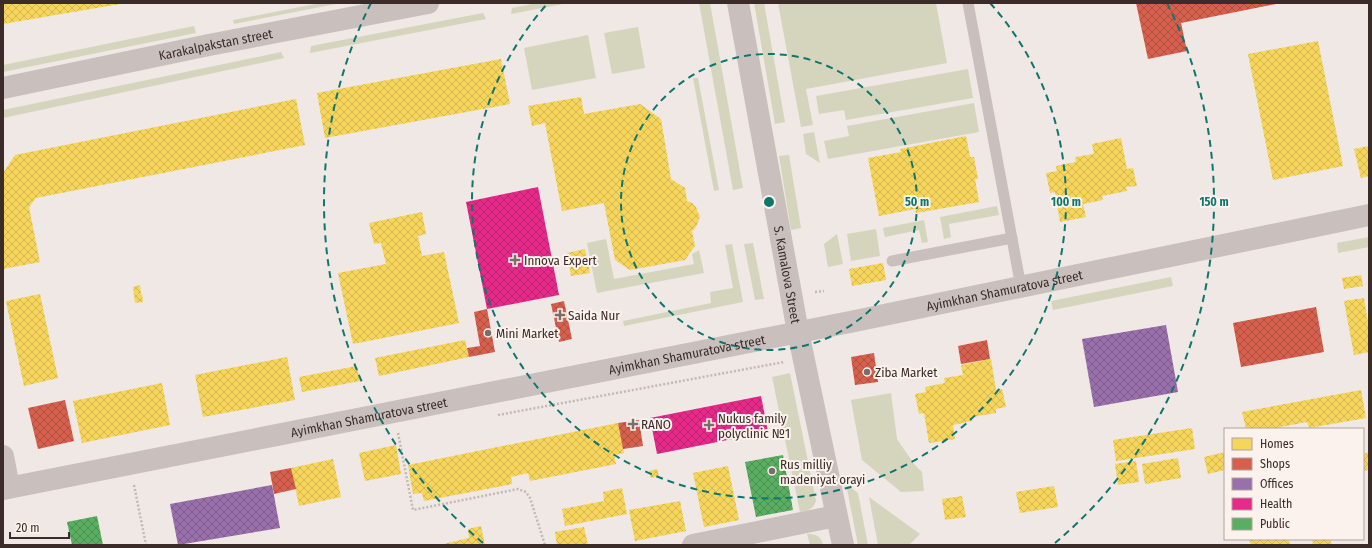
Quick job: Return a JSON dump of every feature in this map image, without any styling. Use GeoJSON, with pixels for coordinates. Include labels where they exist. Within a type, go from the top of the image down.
{"type":"FeatureCollection","features":[{"type":"Feature","properties":{"kind":"street","name":"Karakalpakstan street"},"geometry":{"type":"LineString","coordinates":[[3,88],[428,3]]}},
{"type":"Feature","properties":{"kind":"street","name":"S. Kamalova Street"},"geometry":{"type":"LineString","coordinates":[[738,3],[798,332],[842,545]]}},
{"type":"Feature","properties":{"kind":"street","name":"Ayimkhan Shamuratova street"},"geometry":{"type":"LineString","coordinates":[[6,488],[798,332],[1369,215]]}},
{"type":"Feature","properties":{"kind":"street"},"geometry":{"type":"LineString","coordinates":[[3,456],[6,488]]}},
{"type":"Feature","properties":{"kind":"street"},"geometry":{"type":"LineString","coordinates":[[693,545],[836,516]]}},
{"type":"Feature","properties":{"kind":"lane"},"geometry":{"type":"LineString","coordinates":[[968,3],[1021,287]]}},
{"type":"Feature","properties":{"kind":"lane"},"geometry":{"type":"LineString","coordinates":[[892,261],[1012,238]]}},
{"type":"Feature","properties":{"kind":"path"},"geometry":{"type":"LineString","coordinates":[[815,292],[824,291]]}},
{"type":"Feature","properties":{"kind":"path"},"geometry":{"type":"LineString","coordinates":[[398,433],[413,510],[518,489],[526,492],[530,498],[545,545]]}},
{"type":"Feature","properties":{"kind":"path"},"geometry":{"type":"LineString","coordinates":[[130,464],[146,545]]}},
{"type":"Feature","properties":{"kind":"green space"},"geometry":{"type":"Polygon","coordinates":[[[320,3],[341,3],[234,24],[233,20],[320,3]]]}},
{"type":"Feature","properties":{"kind":"green space"},"geometry":{"type":"Polygon","coordinates":[[[537,3],[568,3],[511,14],[512,8],[537,3]]]}},
{"type":"Feature","properties":{"kind":"green space"},"geometry":{"type":"Polygon","coordinates":[[[699,3],[710,3],[743,188],[733,190],[699,3]]]}},
{"type":"Feature","properties":{"kind":"green space"},"geometry":{"type":"Polygon","coordinates":[[[754,3],[764,3],[785,122],[775,124],[754,3]]]}},
{"type":"Feature","properties":{"kind":"green space"},"geometry":{"type":"Polygon","coordinates":[[[778,3],[936,3],[947,63],[806,89],[813,125],[801,127],[778,3]]]}},
{"type":"Feature","properties":{"kind":"green space"},"geometry":{"type":"Polygon","coordinates":[[[483,13],[486,19],[310,53],[311,46],[483,13]]]}},
{"type":"Feature","properties":{"kind":"green space"},"geometry":{"type":"Polygon","coordinates":[[[194,26],[196,33],[3,72],[3,65],[194,26]]]}},
{"type":"Feature","properties":{"kind":"green space"},"geometry":{"type":"Polygon","coordinates":[[[638,27],[645,68],[612,74],[604,33],[638,27]]]}},
{"type":"Feature","properties":{"kind":"green space"},"geometry":{"type":"Polygon","coordinates":[[[588,35],[596,78],[532,90],[524,48],[588,35]]]}},
{"type":"Feature","properties":{"kind":"green space"},"geometry":{"type":"Polygon","coordinates":[[[281,52],[284,58],[3,118],[3,110],[281,52]]]}},
{"type":"Feature","properties":{"kind":"green space"},"geometry":{"type":"Polygon","coordinates":[[[968,69],[973,98],[846,120],[844,110],[819,114],[816,96],[968,69]]]}},
{"type":"Feature","properties":{"kind":"green space"},"geometry":{"type":"Polygon","coordinates":[[[693,78],[698,78],[719,190],[714,191],[693,78]]]}},
{"type":"Feature","properties":{"kind":"green space"},"geometry":{"type":"Polygon","coordinates":[[[974,103],[979,132],[828,159],[824,141],[849,136],[847,126],[974,103]]]}},
{"type":"Feature","properties":{"kind":"green space"},"geometry":{"type":"Polygon","coordinates":[[[814,132],[820,163],[806,154],[803,134],[814,132]]]}},
{"type":"Feature","properties":{"kind":"green space"},"geometry":{"type":"Polygon","coordinates":[[[789,155],[801,228],[791,230],[779,156],[789,155]]]}},
{"type":"Feature","properties":{"kind":"green space"},"geometry":{"type":"Polygon","coordinates":[[[997,206],[999,215],[949,224],[951,237],[944,239],[940,217],[997,206]]]}},
{"type":"Feature","properties":{"kind":"green space"},"geometry":{"type":"Polygon","coordinates":[[[924,220],[928,242],[922,243],[919,230],[885,237],[883,228],[924,220]]]}},
{"type":"Feature","properties":{"kind":"green space"},"geometry":{"type":"Polygon","coordinates":[[[876,229],[880,256],[851,261],[847,234],[876,229]]]}},
{"type":"Feature","properties":{"kind":"green space"},"geometry":{"type":"Polygon","coordinates":[[[837,234],[843,264],[828,267],[824,244],[837,234]]]}},
{"type":"Feature","properties":{"kind":"green space"},"geometry":{"type":"Polygon","coordinates":[[[1369,237],[1369,247],[1338,253],[1337,243],[1369,237]]]}},
{"type":"Feature","properties":{"kind":"green space"},"geometry":{"type":"Polygon","coordinates":[[[606,239],[614,279],[694,264],[692,254],[699,250],[704,273],[597,293],[587,243],[606,239]]]}},
{"type":"Feature","properties":{"kind":"green space"},"geometry":{"type":"Polygon","coordinates":[[[753,243],[764,299],[755,300],[744,244],[753,243]]]}},
{"type":"Feature","properties":{"kind":"green space"},"geometry":{"type":"Polygon","coordinates":[[[732,244],[743,302],[624,326],[623,321],[711,303],[710,292],[733,288],[725,245],[732,244]]]}},
{"type":"Feature","properties":{"kind":"green space"},"geometry":{"type":"Polygon","coordinates":[[[1171,277],[1173,286],[1053,310],[1051,301],[1171,277]]]}},
{"type":"Feature","properties":{"kind":"green space"},"geometry":{"type":"Polygon","coordinates":[[[790,373],[816,501],[814,506],[810,509],[800,512],[772,377],[790,373]]]}},
{"type":"Feature","properties":{"kind":"green space"},"geometry":{"type":"Polygon","coordinates":[[[891,393],[897,439],[914,464],[922,472],[924,491],[901,492],[862,460],[851,400],[891,393]]]}},
{"type":"Feature","properties":{"kind":"green space"},"geometry":{"type":"Polygon","coordinates":[[[846,484],[858,493],[868,545],[858,545],[846,484]]]}},
{"type":"Feature","properties":{"kind":"green space"},"geometry":{"type":"Polygon","coordinates":[[[869,497],[920,534],[909,545],[878,545],[869,497]]]}},
{"type":"Feature","properties":{"kind":"green space"},"geometry":{"type":"Polygon","coordinates":[[[807,534],[818,536],[823,545],[810,545],[807,534]]]}},
{"type":"Feature","properties":{"kind":"building: Homes"},"geometry":{"type":"Polygon","coordinates":[[[3,3],[120,3],[120,4],[3,24],[3,3]]]}},
{"type":"Feature","properties":{"kind":"building: Homes"},"geometry":{"type":"Polygon","coordinates":[[[1318,41],[1343,166],[1273,180],[1248,54],[1318,41]]]}},
{"type":"Feature","properties":{"kind":"building: Homes"},"geometry":{"type":"Polygon","coordinates":[[[501,59],[510,104],[325,138],[317,93],[501,59]]]}},
{"type":"Feature","properties":{"kind":"building: Homes"},"geometry":{"type":"Polygon","coordinates":[[[581,97],[584,114],[640,104],[661,119],[671,179],[685,188],[687,201],[696,207],[700,217],[696,227],[692,231],[695,246],[685,260],[630,270],[615,260],[604,203],[562,211],[545,123],[532,126],[528,106],[581,97]]]}},
{"type":"Feature","properties":{"kind":"building: Homes"},"geometry":{"type":"Polygon","coordinates":[[[296,99],[305,145],[36,198],[29,207],[40,262],[3,269],[3,173],[15,155],[296,99]]]}},
{"type":"Feature","properties":{"kind":"building: Homes"},"geometry":{"type":"Polygon","coordinates":[[[966,136],[970,157],[974,157],[978,179],[975,179],[979,202],[916,213],[915,209],[879,216],[868,158],[901,152],[900,149],[966,136]]]}},
{"type":"Feature","properties":{"kind":"building: Homes"},"geometry":{"type":"Polygon","coordinates":[[[1121,138],[1127,169],[1133,168],[1137,186],[1126,187],[1127,191],[1102,196],[1103,200],[1083,204],[1086,217],[1060,222],[1055,192],[1050,193],[1046,173],[1057,171],[1056,166],[1076,162],[1075,157],[1094,154],[1092,144],[1121,138]]]}},
{"type":"Feature","properties":{"kind":"building: Homes"},"geometry":{"type":"Polygon","coordinates":[[[1369,146],[1369,176],[1361,178],[1354,149],[1369,146]]]}},
{"type":"Feature","properties":{"kind":"building: Homes"},"geometry":{"type":"Polygon","coordinates":[[[422,212],[426,234],[418,236],[422,256],[444,252],[459,323],[353,344],[338,273],[386,264],[381,243],[374,244],[369,223],[422,212]]]}},
{"type":"Feature","properties":{"kind":"building: Homes"},"geometry":{"type":"Polygon","coordinates":[[[585,249],[590,273],[571,276],[567,253],[585,249]]]}},
{"type":"Feature","properties":{"kind":"building: Homes"},"geometry":{"type":"Polygon","coordinates":[[[883,263],[886,280],[852,286],[849,269],[883,263]]]}},
{"type":"Feature","properties":{"kind":"building: Homes"},"geometry":{"type":"Polygon","coordinates":[[[1361,275],[1363,286],[1344,289],[1342,278],[1361,275]]]}},
{"type":"Feature","properties":{"kind":"building: Homes"},"geometry":{"type":"Polygon","coordinates":[[[140,285],[141,294],[134,295],[133,287],[140,285]]]}},
{"type":"Feature","properties":{"kind":"building: Homes"},"geometry":{"type":"Polygon","coordinates":[[[40,294],[58,378],[24,386],[6,301],[40,294]]]}},
{"type":"Feature","properties":{"kind":"building: Homes"},"geometry":{"type":"Polygon","coordinates":[[[142,294],[143,302],[135,303],[134,295],[142,294]]]}},
{"type":"Feature","properties":{"kind":"building: Homes"},"geometry":{"type":"Polygon","coordinates":[[[1364,298],[1369,329],[1369,352],[1354,355],[1344,301],[1364,298]]]}},
{"type":"Feature","properties":{"kind":"building: Homes"},"geometry":{"type":"Polygon","coordinates":[[[465,340],[469,357],[379,376],[375,358],[465,340]]]}},
{"type":"Feature","properties":{"kind":"building: Homes"},"geometry":{"type":"Polygon","coordinates":[[[287,357],[295,400],[203,417],[195,375],[287,357]]]}},
{"type":"Feature","properties":{"kind":"building: Homes"},"geometry":{"type":"Polygon","coordinates":[[[991,359],[996,390],[1002,389],[1006,407],[996,409],[996,413],[972,417],[972,421],[953,425],[955,439],[929,443],[924,413],[919,414],[915,394],[926,392],[925,387],[945,383],[944,378],[963,375],[961,365],[991,359]]]}},
{"type":"Feature","properties":{"kind":"building: Homes"},"geometry":{"type":"Polygon","coordinates":[[[357,366],[360,381],[302,392],[299,377],[357,366]]]}},
{"type":"Feature","properties":{"kind":"building: Homes"},"geometry":{"type":"Polygon","coordinates":[[[162,383],[170,425],[82,443],[73,401],[162,383]]]}},
{"type":"Feature","properties":{"kind":"building: Homes"},"geometry":{"type":"Polygon","coordinates":[[[1361,390],[1366,418],[1309,428],[1307,422],[1275,428],[1246,428],[1242,412],[1361,390]]]}},
{"type":"Feature","properties":{"kind":"building: Homes"},"geometry":{"type":"Polygon","coordinates":[[[618,423],[624,453],[614,455],[616,464],[530,481],[528,473],[511,477],[512,484],[424,501],[422,493],[413,494],[408,465],[618,423]]]}},
{"type":"Feature","properties":{"kind":"building: Homes"},"geometry":{"type":"Polygon","coordinates":[[[1192,428],[1195,449],[1116,461],[1113,440],[1192,428]]]}},
{"type":"Feature","properties":{"kind":"building: Homes"},"geometry":{"type":"Polygon","coordinates":[[[396,445],[401,474],[365,481],[359,453],[396,445]]]}},
{"type":"Feature","properties":{"kind":"building: Homes"},"geometry":{"type":"Polygon","coordinates":[[[1224,452],[1224,470],[1208,474],[1204,457],[1224,452]]]}},
{"type":"Feature","properties":{"kind":"building: Homes"},"geometry":{"type":"Polygon","coordinates":[[[1369,452],[1369,470],[1364,471],[1364,454],[1369,452]]]}},
{"type":"Feature","properties":{"kind":"building: Homes"},"geometry":{"type":"Polygon","coordinates":[[[1178,458],[1181,478],[1145,484],[1142,464],[1178,458]]]}},
{"type":"Feature","properties":{"kind":"building: Homes"},"geometry":{"type":"Polygon","coordinates":[[[333,459],[341,497],[299,506],[291,468],[333,459]]]}},
{"type":"Feature","properties":{"kind":"building: Homes"},"geometry":{"type":"Polygon","coordinates":[[[1136,461],[1139,482],[1118,485],[1115,464],[1136,461]]]}},
{"type":"Feature","properties":{"kind":"building: Homes"},"geometry":{"type":"Polygon","coordinates":[[[728,466],[739,520],[704,527],[693,473],[728,466]]]}},
{"type":"Feature","properties":{"kind":"building: Homes"},"geometry":{"type":"Polygon","coordinates":[[[657,469],[659,476],[651,478],[649,471],[657,469]]]}},
{"type":"Feature","properties":{"kind":"building: Homes"},"geometry":{"type":"Polygon","coordinates":[[[1054,486],[1058,507],[1020,513],[1016,492],[1054,486]]]}},
{"type":"Feature","properties":{"kind":"building: Homes"},"geometry":{"type":"Polygon","coordinates":[[[622,488],[627,514],[565,526],[562,509],[604,501],[603,492],[622,488]]]}},
{"type":"Feature","properties":{"kind":"building: Homes"},"geometry":{"type":"Polygon","coordinates":[[[962,496],[966,517],[945,520],[942,499],[962,496]]]}},
{"type":"Feature","properties":{"kind":"building: Homes"},"geometry":{"type":"Polygon","coordinates":[[[680,501],[686,531],[635,541],[629,510],[680,501]]]}},
{"type":"Feature","properties":{"kind":"building: Homes"},"geometry":{"type":"Polygon","coordinates":[[[481,526],[485,545],[439,545],[469,538],[468,529],[481,526]]]}},
{"type":"Feature","properties":{"kind":"building: Homes"},"geometry":{"type":"Polygon","coordinates":[[[584,527],[588,545],[557,545],[555,532],[584,527]]]}},
{"type":"Feature","properties":{"kind":"building: Homes"},"geometry":{"type":"Polygon","coordinates":[[[1249,540],[1289,540],[1290,545],[1251,545],[1249,540]]]}},
{"type":"Feature","properties":{"kind":"building: Homes"},"geometry":{"type":"Polygon","coordinates":[[[1312,540],[1330,540],[1332,545],[1313,545],[1312,540]]]}},
{"type":"Feature","properties":{"kind":"building: Shops"},"geometry":{"type":"Polygon","coordinates":[[[1136,3],[1276,4],[1181,23],[1187,51],[1148,59],[1136,3]]]}},
{"type":"Feature","properties":{"kind":"building: Shops"},"geometry":{"type":"Polygon","coordinates":[[[564,301],[572,339],[559,342],[551,304],[564,301]]]}},
{"type":"Feature","properties":{"kind":"building: Shops"},"geometry":{"type":"Polygon","coordinates":[[[1316,307],[1324,352],[1241,367],[1233,323],[1316,307]]]}},
{"type":"Feature","properties":{"kind":"building: Shops"},"geometry":{"type":"Polygon","coordinates":[[[487,309],[495,352],[469,357],[467,348],[480,346],[474,312],[487,309]]]}},
{"type":"Feature","properties":{"kind":"building: Shops"},"geometry":{"type":"Polygon","coordinates":[[[987,340],[990,359],[961,364],[958,346],[987,340]]]}},
{"type":"Feature","properties":{"kind":"building: Shops"},"geometry":{"type":"Polygon","coordinates":[[[874,353],[878,382],[855,385],[851,357],[874,353]]]}},
{"type":"Feature","properties":{"kind":"building: Shops"},"geometry":{"type":"Polygon","coordinates":[[[65,400],[74,441],[38,449],[28,408],[65,400]]]}},
{"type":"Feature","properties":{"kind":"building: Shops"},"geometry":{"type":"Polygon","coordinates":[[[639,420],[643,446],[623,449],[618,423],[639,420]]]}},
{"type":"Feature","properties":{"kind":"building: Shops"},"geometry":{"type":"Polygon","coordinates":[[[291,468],[296,489],[274,494],[270,472],[291,468]]]}},
{"type":"Feature","properties":{"kind":"building: Offices"},"geometry":{"type":"Polygon","coordinates":[[[1166,325],[1178,392],[1094,407],[1082,339],[1166,325]]]}},
{"type":"Feature","properties":{"kind":"building: Offices"},"geometry":{"type":"Polygon","coordinates":[[[272,485],[280,528],[178,545],[170,504],[272,485]]]}},
{"type":"Feature","properties":{"kind":"building: Health"},"geometry":{"type":"Polygon","coordinates":[[[538,187],[559,295],[487,309],[466,202],[538,187]]]}},
{"type":"Feature","properties":{"kind":"building: Health","name":"Nukus family polyclinic №1"},"geometry":{"type":"Polygon","coordinates":[[[761,396],[768,432],[657,454],[650,418],[761,396]]]}},
{"type":"Feature","properties":{"kind":"building: Public"},"geometry":{"type":"Polygon","coordinates":[[[783,455],[793,510],[756,517],[745,462],[783,455]]]}},
{"type":"Feature","properties":{"kind":"building: Public"},"geometry":{"type":"Polygon","coordinates":[[[97,516],[103,545],[72,545],[67,522],[97,516]]]}},
{"type":"Feature","properties":{"kind":"place","name":"Innova Expert"},"geometry":{"type":"Point","coordinates":[515,260]}},
{"type":"Feature","properties":{"kind":"place","name":"Saida Nur"},"geometry":{"type":"Point","coordinates":[560,315]}},
{"type":"Feature","properties":{"kind":"place","name":"Mini Market"},"geometry":{"type":"Point","coordinates":[488,333]}},
{"type":"Feature","properties":{"kind":"place","name":"Ziba Market"},"geometry":{"type":"Point","coordinates":[867,372]}},
{"type":"Feature","properties":{"kind":"place","name":"RANO"},"geometry":{"type":"Point","coordinates":[633,424]}},
{"type":"Feature","properties":{"kind":"place","name":"Nukus family polyclinic №1"},"geometry":{"type":"Point","coordinates":[709,425]}},
{"type":"Feature","properties":{"kind":"place","name":"Rus milliy madeniyat orayi"},"geometry":{"type":"Point","coordinates":[772,471]}}]}
